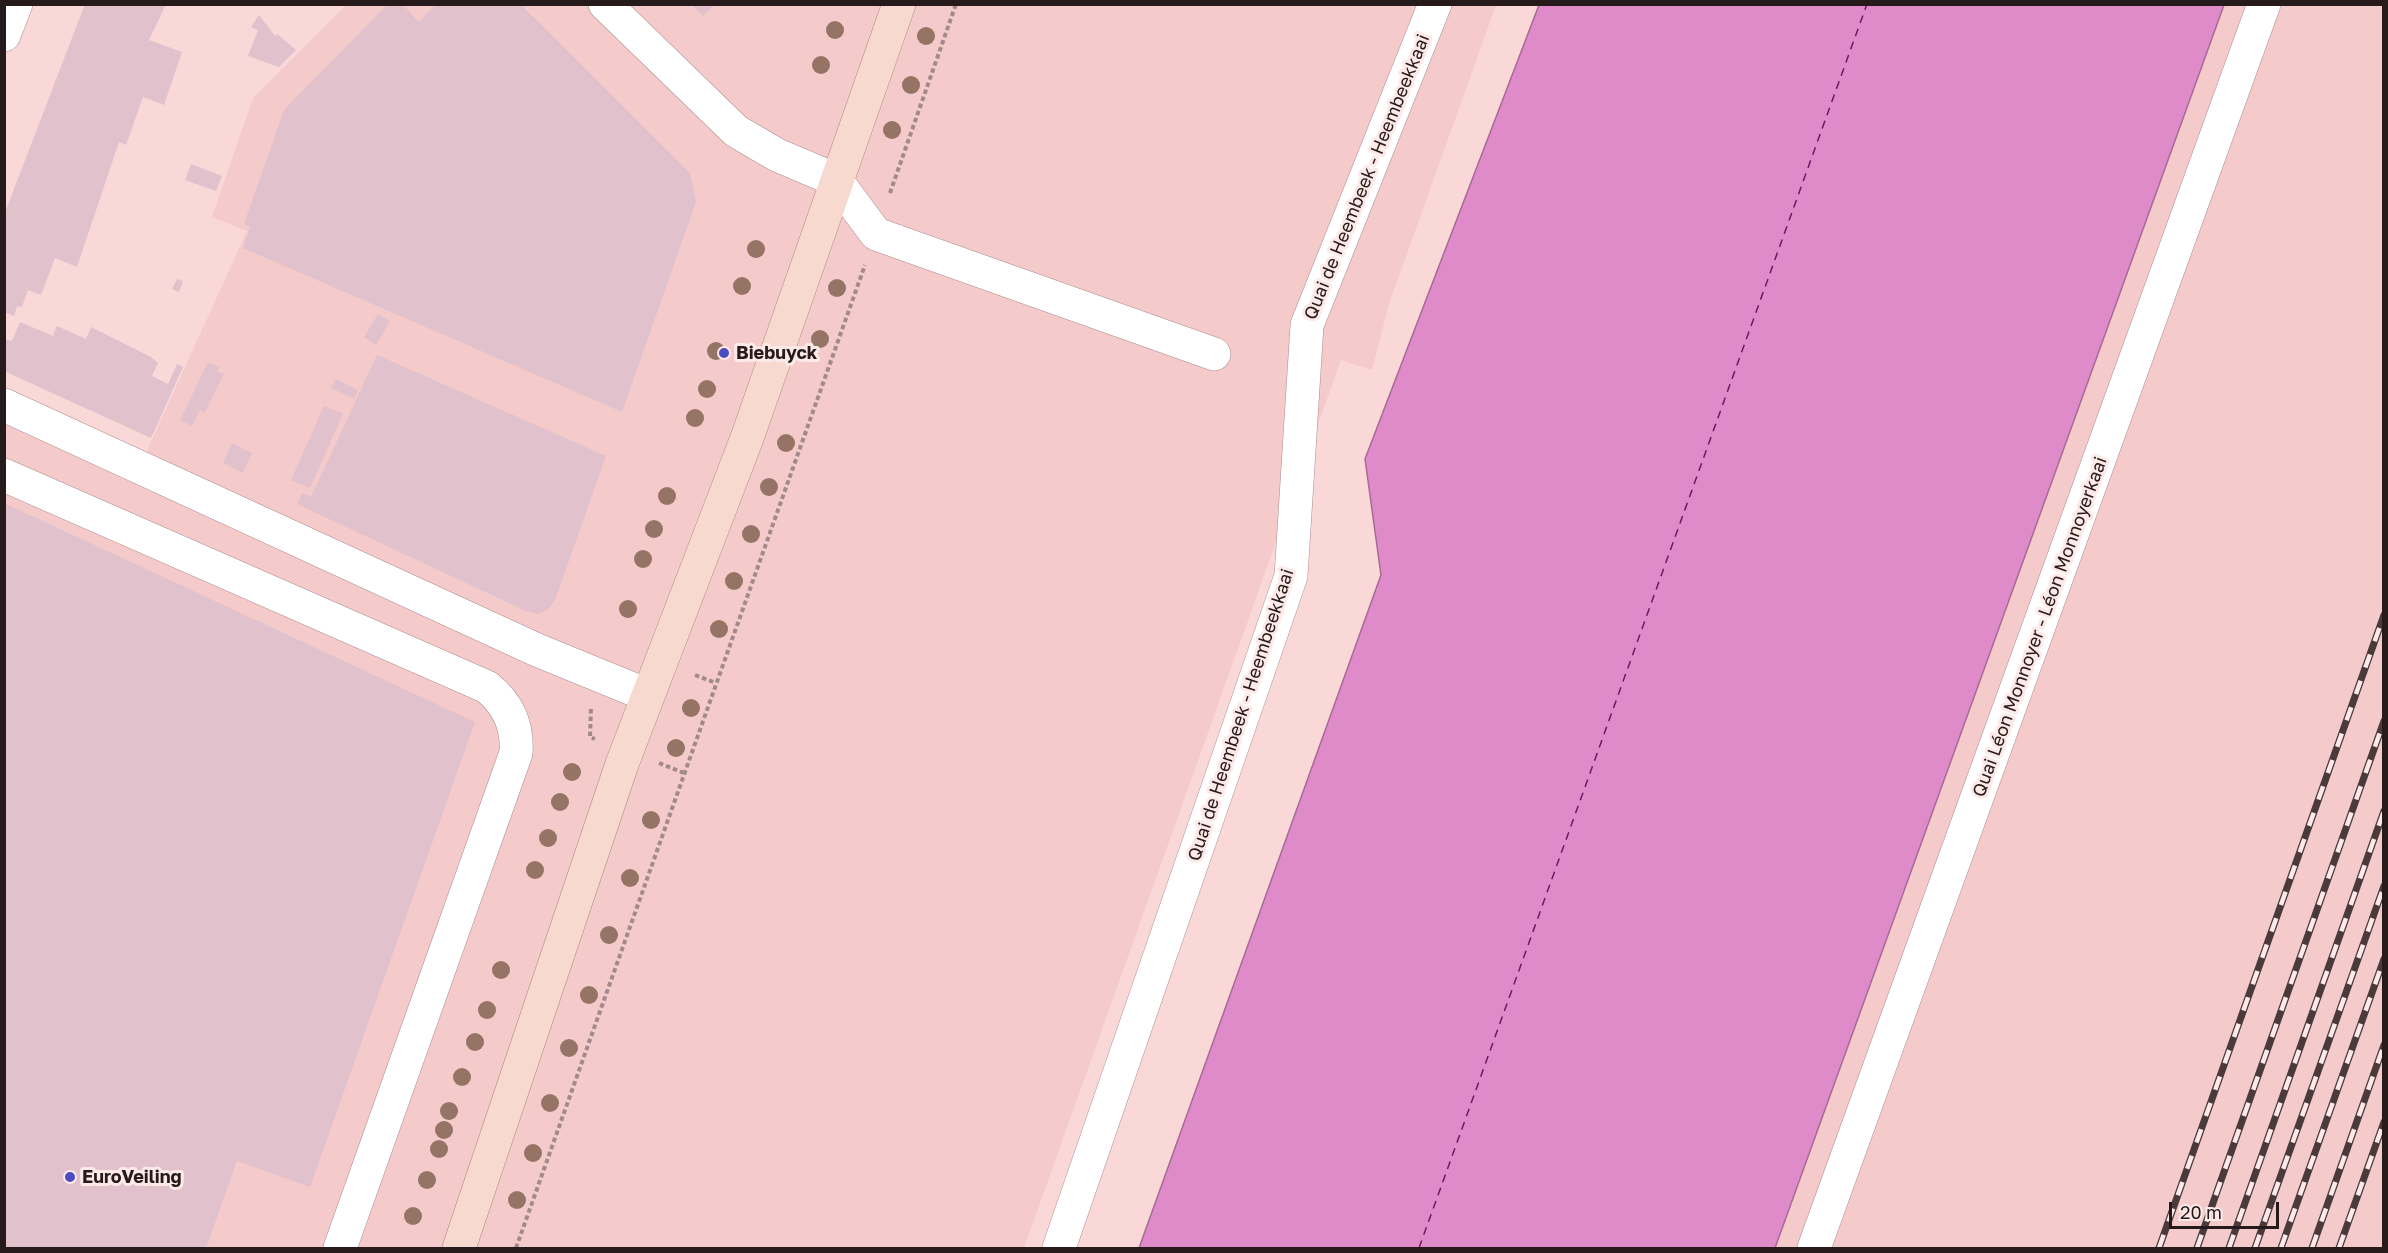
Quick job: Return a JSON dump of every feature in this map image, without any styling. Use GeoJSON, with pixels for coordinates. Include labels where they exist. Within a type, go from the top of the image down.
{"type":"FeatureCollection","features":[{"type":"Feature","properties":{"kind":"main road"},"geometry":{"type":"LineString","coordinates":[[459,1248],[647,695],[747,438],[899,4]]}},
{"type":"Feature","properties":{"kind":"street"},"geometry":{"type":"LineString","coordinates":[[4,35],[16,4]]}},
{"type":"Feature","properties":{"kind":"street"},"geometry":{"type":"LineString","coordinates":[[605,4],[736,131],[777,155],[836,180],[876,234],[1214,354]]}},
{"type":"Feature","properties":{"kind":"street","name":"Quai de Heembeek - Heembeekkaai"},"geometry":{"type":"LineString","coordinates":[[1059,1248],[1291,576],[1307,325],[1435,4]]}},
{"type":"Feature","properties":{"kind":"street","name":"Quai Léon Monnoyer - Léon Monnoyerkaai"},"geometry":{"type":"LineString","coordinates":[[1814,1248],[2264,4]]}},
{"type":"Feature","properties":{"kind":"street"},"geometry":{"type":"LineString","coordinates":[[4,405],[547,655],[647,695]]}},
{"type":"Feature","properties":{"kind":"street"},"geometry":{"type":"LineString","coordinates":[[4,475],[487,687],[498,696],[512,720],[517,735],[516,753],[340,1248]]}},
{"type":"Feature","properties":{"kind":"path"},"geometry":{"type":"LineString","coordinates":[[516,1248],[956,4]]}},
{"type":"Feature","properties":{"kind":"shaded area"},"geometry":{"type":"Polygon","coordinates":[[[346,5],[1496,5],[1389,304],[1372,370],[1341,360],[1024,1248],[5,1248],[5,406],[139,468],[247,231],[212,217],[253,98],[346,5]]]}},
{"type":"Feature","properties":{"kind":"shaded area"},"geometry":{"type":"Polygon","coordinates":[[[1539,5],[2224,5],[1775,1248],[1139,1248],[1381,575],[1365,459],[1539,5]]]}},
{"type":"Feature","properties":{"kind":"shaded area"},"geometry":{"type":"Polygon","coordinates":[[[2224,5],[2383,5],[2383,1248],[1775,1248],[2224,5]]]}},
{"type":"Feature","properties":{"kind":"building"},"geometry":{"type":"Polygon","coordinates":[[[85,4],[166,4],[149,40],[182,52],[164,105],[143,97],[126,145],[119,142],[77,267],[55,258],[41,295],[28,290],[22,307],[17,306],[14,316],[4,312],[4,215],[85,4]]]}},
{"type":"Feature","properties":{"kind":"building"},"geometry":{"type":"Polygon","coordinates":[[[388,4],[402,4],[419,22],[436,4],[520,4],[690,173],[696,202],[622,412],[243,248],[250,227],[244,224],[284,110],[388,4]]]}},
{"type":"Feature","properties":{"kind":"building"},"geometry":{"type":"Polygon","coordinates":[[[691,4],[715,4],[703,16],[691,4]]]}},
{"type":"Feature","properties":{"kind":"building"},"geometry":{"type":"Polygon","coordinates":[[[259,15],[275,36],[277,34],[296,50],[279,67],[248,56],[258,30],[251,27],[259,15]]]}},
{"type":"Feature","properties":{"kind":"building"},"geometry":{"type":"Polygon","coordinates":[[[191,164],[222,176],[216,191],[185,180],[191,164]]]}},
{"type":"Feature","properties":{"kind":"building"},"geometry":{"type":"Polygon","coordinates":[[[177,279],[183,281],[179,292],[172,289],[177,279]]]}},
{"type":"Feature","properties":{"kind":"building"},"geometry":{"type":"Polygon","coordinates":[[[378,314],[390,321],[376,345],[364,337],[378,314]]]}},
{"type":"Feature","properties":{"kind":"building"},"geometry":{"type":"Polygon","coordinates":[[[20,322],[53,336],[57,326],[86,339],[91,327],[151,357],[158,363],[152,376],[168,384],[177,364],[183,367],[151,438],[4,371],[4,341],[5,339],[12,341],[20,322]]]}},
{"type":"Feature","properties":{"kind":"building"},"geometry":{"type":"Polygon","coordinates":[[[377,355],[606,456],[555,600],[547,610],[538,614],[528,612],[297,504],[302,493],[311,497],[377,355]]]}},
{"type":"Feature","properties":{"kind":"building"},"geometry":{"type":"Polygon","coordinates":[[[208,362],[220,367],[217,371],[224,374],[205,413],[200,410],[192,426],[180,420],[208,362]]]}},
{"type":"Feature","properties":{"kind":"building"},"geometry":{"type":"Polygon","coordinates":[[[336,379],[358,390],[354,399],[331,388],[336,379]]]}},
{"type":"Feature","properties":{"kind":"building"},"geometry":{"type":"Polygon","coordinates":[[[324,406],[343,414],[310,488],[291,480],[324,406]]]}},
{"type":"Feature","properties":{"kind":"building"},"geometry":{"type":"Polygon","coordinates":[[[232,443],[252,453],[243,473],[223,463],[232,443]]]}},
{"type":"Feature","properties":{"kind":"building"},"geometry":{"type":"Polygon","coordinates":[[[4,503],[475,722],[310,1187],[237,1161],[206,1248],[4,1248],[4,503]]]}},
{"type":"Feature","properties":{"kind":"ferry route"},"geometry":{"type":"LineString","coordinates":[[1419,1248],[1867,4]]}},
{"type":"Feature","properties":{"kind":"railway"},"geometry":{"type":"LineString","coordinates":[[2159,1248],[2384,615]]}},
{"type":"Feature","properties":{"kind":"railway"},"geometry":{"type":"LineString","coordinates":[[2197,1248],[2384,721]]}},
{"type":"Feature","properties":{"kind":"railway"},"geometry":{"type":"LineString","coordinates":[[2229,1248],[2384,811]]}},
{"type":"Feature","properties":{"kind":"railway"},"geometry":{"type":"LineString","coordinates":[[2255,1248],[2384,886]]}},
{"type":"Feature","properties":{"kind":"railway"},"geometry":{"type":"LineString","coordinates":[[2281,1248],[2384,959]]}},
{"type":"Feature","properties":{"kind":"railway"},"geometry":{"type":"LineString","coordinates":[[2312,1248],[2384,1045]]}},
{"type":"Feature","properties":{"kind":"railway"},"geometry":{"type":"LineString","coordinates":[[2339,1248],[2384,1122]]}},
{"type":"Feature","properties":{"kind":"place","name":"Biebuyck"},"geometry":{"type":"Point","coordinates":[724,353]}},
{"type":"Feature","properties":{"kind":"place","name":"EuroVeiling"},"geometry":{"type":"Point","coordinates":[70,1177]}}]}
